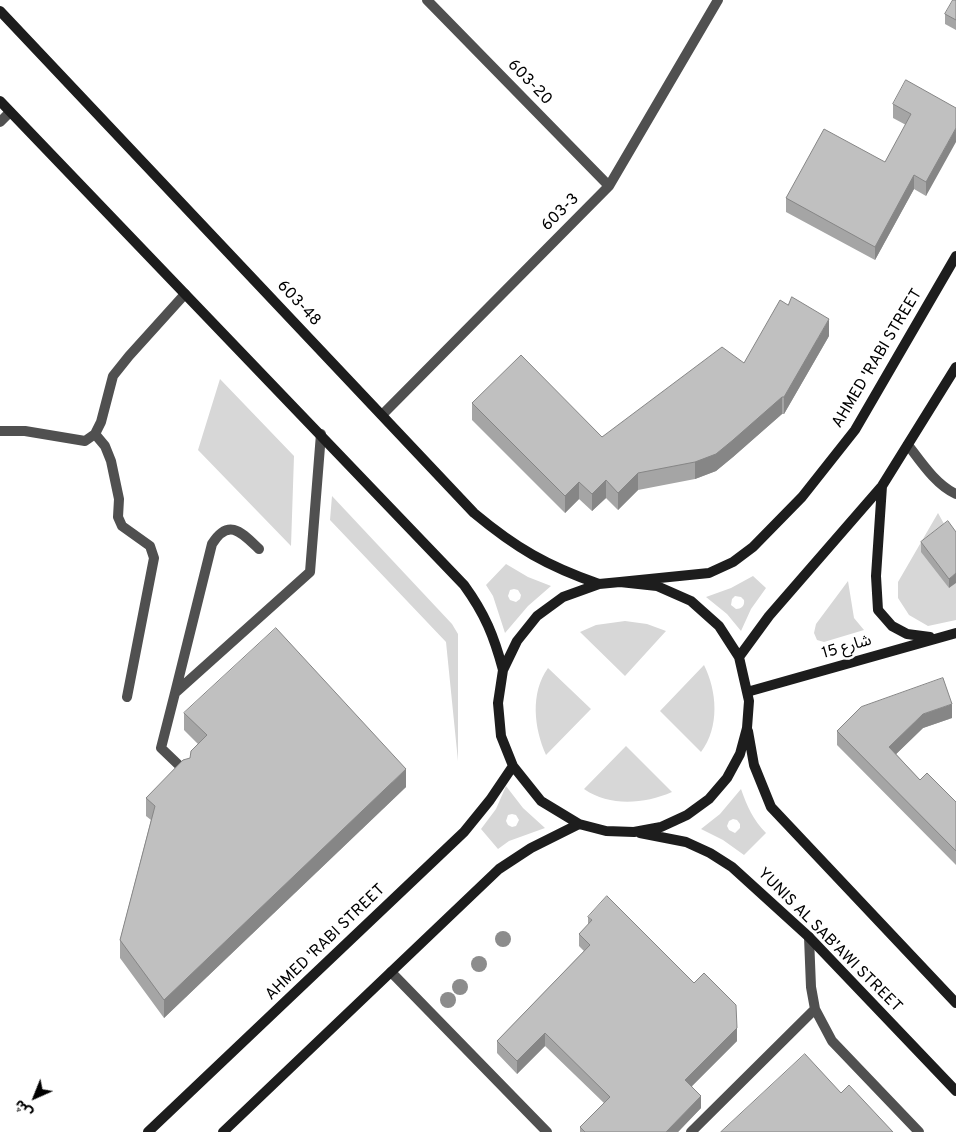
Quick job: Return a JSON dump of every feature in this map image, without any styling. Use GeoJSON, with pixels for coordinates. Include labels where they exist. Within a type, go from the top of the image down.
{"type":"FeatureCollection","features":[{"type":"Feature","properties":{"kind":"main road","name":"603-48"},"geometry":{"type":"LineString","coordinates":[[0,11],[474,513],[501,536],[532,556],[556,568],[599,584]]}},
{"type":"Feature","properties":{"kind":"main road"},"geometry":{"type":"LineString","coordinates":[[0,101],[464,585],[478,604],[489,625],[504,670]]}},
{"type":"Feature","properties":{"kind":"main road","name":"AHMED 'RABI STREET"},"geometry":{"type":"LineString","coordinates":[[620,582],[709,573],[733,562],[753,547],[802,497],[855,430],[956,256]]}},
{"type":"Feature","properties":{"kind":"main road"},"geometry":{"type":"LineString","coordinates":[[739,657],[768,616],[882,486],[956,367]]}},
{"type":"Feature","properties":{"kind":"main road"},"geometry":{"type":"LineString","coordinates":[[882,486],[876,576],[878,610],[892,626],[907,634],[934,638]]}},
{"type":"Feature","properties":{"kind":"main road"},"geometry":{"type":"LineString","coordinates":[[620,582],[657,586],[691,601],[719,626],[739,657],[749,701],[747,728],[740,754],[727,778],[709,799],[686,816],[661,827],[634,832],[606,831],[580,824],[541,802],[513,766],[502,736],[498,703],[504,670],[516,641],[537,616],[563,597],[599,584],[620,582]]}},
{"type":"Feature","properties":{"kind":"main road","name":"شارع 15"},"geometry":{"type":"LineString","coordinates":[[747,692],[956,633]]}},
{"type":"Feature","properties":{"kind":"main road"},"geometry":{"type":"LineString","coordinates":[[747,728],[754,765],[771,807],[956,1003]]}},
{"type":"Feature","properties":{"kind":"main road","name":"AHMED 'RABI STREET"},"geometry":{"type":"LineString","coordinates":[[148,1132],[464,832],[490,800],[513,766]]}},
{"type":"Feature","properties":{"kind":"main road"},"geometry":{"type":"LineString","coordinates":[[223,1132],[499,869],[531,848],[580,824]]}},
{"type":"Feature","properties":{"kind":"main road","name":"YUNIS AL SAB'AWI STREET"},"geometry":{"type":"LineString","coordinates":[[634,832],[686,842],[710,853],[732,867],[809,937],[956,1092]]}},
{"type":"Feature","properties":{"kind":"street","name":"603-20"},"geometry":{"type":"LineString","coordinates":[[427,0],[609,186]]}},
{"type":"Feature","properties":{"kind":"street","name":"603-3"},"geometry":{"type":"LineString","coordinates":[[382,415],[609,186],[718,0]]}},
{"type":"Feature","properties":{"kind":"street"},"geometry":{"type":"LineString","coordinates":[[0,122],[10,112]]}},
{"type":"Feature","properties":{"kind":"street"},"geometry":{"type":"LineString","coordinates":[[0,431],[25,432],[86,442],[95,434],[101,422],[113,376],[185,294]]}},
{"type":"Feature","properties":{"kind":"street"},"geometry":{"type":"LineString","coordinates":[[95,434],[106,446],[111,461],[119,499],[118,518],[122,526],[150,546],[154,558],[127,697]]}},
{"type":"Feature","properties":{"kind":"street"},"geometry":{"type":"LineString","coordinates":[[175,693],[310,572],[320,434]]}},
{"type":"Feature","properties":{"kind":"street"},"geometry":{"type":"LineString","coordinates":[[908,446],[932,474],[950,491],[956,494]]}},
{"type":"Feature","properties":{"kind":"street"},"geometry":{"type":"LineString","coordinates":[[185,772],[161,748],[212,544],[218,534],[227,530],[237,530],[259,549]]}},
{"type":"Feature","properties":{"kind":"street"},"geometry":{"type":"LineString","coordinates":[[809,937],[811,987],[815,1009],[832,1041],[919,1132]]}},
{"type":"Feature","properties":{"kind":"street"},"geometry":{"type":"LineString","coordinates":[[391,972],[547,1132]]}},
{"type":"Feature","properties":{"kind":"street"},"geometry":{"type":"LineString","coordinates":[[691,1132],[815,1009]]}},
{"type":"Feature","properties":{"kind":"shaded area"},"geometry":{"type":"Polygon","coordinates":[[[220,379],[294,456],[291,546],[198,450],[220,379]]]}},
{"type":"Feature","properties":{"kind":"shaded area"},"geometry":{"type":"Polygon","coordinates":[[[332,496],[452,624],[458,634],[458,761],[446,642],[330,520],[332,496]]]}},
{"type":"Feature","properties":{"kind":"shaded area"},"geometry":{"type":"Polygon","coordinates":[[[938,513],[948,531],[956,583],[956,620],[928,626],[909,615],[898,598],[898,582],[938,513]]]}},
{"type":"Feature","properties":{"kind":"shaded area"},"geometry":{"type":"Polygon","coordinates":[[[506,564],[528,577],[551,586],[528,606],[505,633],[493,596],[486,585],[506,564]],[[510,590],[508,596],[510,600],[516,602],[520,599],[521,595],[518,590],[510,590]]]}},
{"type":"Feature","properties":{"kind":"shaded area"},"geometry":{"type":"Polygon","coordinates":[[[753,576],[766,588],[751,609],[741,631],[727,614],[706,597],[731,588],[753,576]],[[735,596],[732,599],[731,605],[736,609],[741,608],[744,604],[744,600],[741,597],[735,596]]]}},
{"type":"Feature","properties":{"kind":"shaded area"},"geometry":{"type":"Polygon","coordinates":[[[848,581],[854,618],[864,630],[824,642],[817,640],[814,633],[816,624],[848,581]]]}},
{"type":"Feature","properties":{"kind":"shaded area"},"geometry":{"type":"Polygon","coordinates":[[[625,621],[647,624],[666,631],[625,676],[580,632],[596,625],[625,621]]]}},
{"type":"Feature","properties":{"kind":"shaded area"},"geometry":{"type":"Polygon","coordinates":[[[704,665],[714,697],[714,720],[707,742],[701,752],[660,711],[704,665]]]}},
{"type":"Feature","properties":{"kind":"shaded area"},"geometry":{"type":"Polygon","coordinates":[[[548,668],[591,709],[546,755],[539,734],[536,699],[538,688],[548,668]]]}},
{"type":"Feature","properties":{"kind":"shaded area"},"geometry":{"type":"Polygon","coordinates":[[[626,746],[672,792],[650,799],[627,802],[605,799],[584,789],[626,746]]]}},
{"type":"Feature","properties":{"kind":"shaded area"},"geometry":{"type":"Polygon","coordinates":[[[506,786],[523,808],[545,828],[509,841],[498,849],[481,829],[496,809],[506,786]],[[508,815],[506,821],[508,825],[516,826],[519,820],[516,815],[508,815]]]}},
{"type":"Feature","properties":{"kind":"shaded area"},"geometry":{"type":"Polygon","coordinates":[[[741,789],[757,823],[766,833],[744,855],[723,840],[701,829],[720,814],[741,789]],[[737,820],[729,821],[727,826],[729,830],[735,833],[740,828],[737,820]]]}},
{"type":"Feature","properties":{"kind":"building"},"geometry":{"type":"Polygon","coordinates":[[[953,0],[956,0],[956,20],[945,14],[953,0]]]}},
{"type":"Feature","properties":{"kind":"building"},"geometry":{"type":"Polygon","coordinates":[[[906,80],[956,108],[956,128],[926,182],[914,175],[875,247],[786,198],[824,129],[885,162],[911,114],[893,104],[906,80]]]}},
{"type":"Feature","properties":{"kind":"building"},"geometry":{"type":"Polygon","coordinates":[[[792,297],[829,319],[784,397],[716,454],[695,462],[638,473],[618,493],[606,480],[592,494],[579,482],[565,496],[472,403],[521,355],[602,437],[722,347],[744,363],[780,300],[788,305],[792,297]]]}},
{"type":"Feature","properties":{"kind":"building"},"geometry":{"type":"Polygon","coordinates":[[[948,521],[956,532],[956,573],[949,579],[921,542],[948,521]]]}},
{"type":"Feature","properties":{"kind":"building"},"geometry":{"type":"Polygon","coordinates":[[[276,628],[406,769],[164,1000],[120,940],[155,806],[146,798],[183,760],[190,758],[191,751],[207,735],[184,713],[276,628]]]}},
{"type":"Feature","properties":{"kind":"building"},"geometry":{"type":"Polygon","coordinates":[[[943,678],[952,704],[923,714],[889,747],[920,780],[927,773],[956,802],[956,851],[837,731],[861,707],[943,678]]]}},
{"type":"Feature","properties":{"kind":"building"},"geometry":{"type":"Polygon","coordinates":[[[607,896],[694,983],[704,973],[736,1005],[737,1028],[685,1080],[701,1096],[666,1132],[585,1132],[580,1127],[610,1097],[545,1033],[517,1061],[497,1041],[590,945],[579,934],[592,920],[588,917],[607,896]]]}},
{"type":"Feature","properties":{"kind":"building"},"geometry":{"type":"Polygon","coordinates":[[[805,1054],[841,1093],[849,1085],[893,1132],[721,1132],[805,1054]]]}}]}
